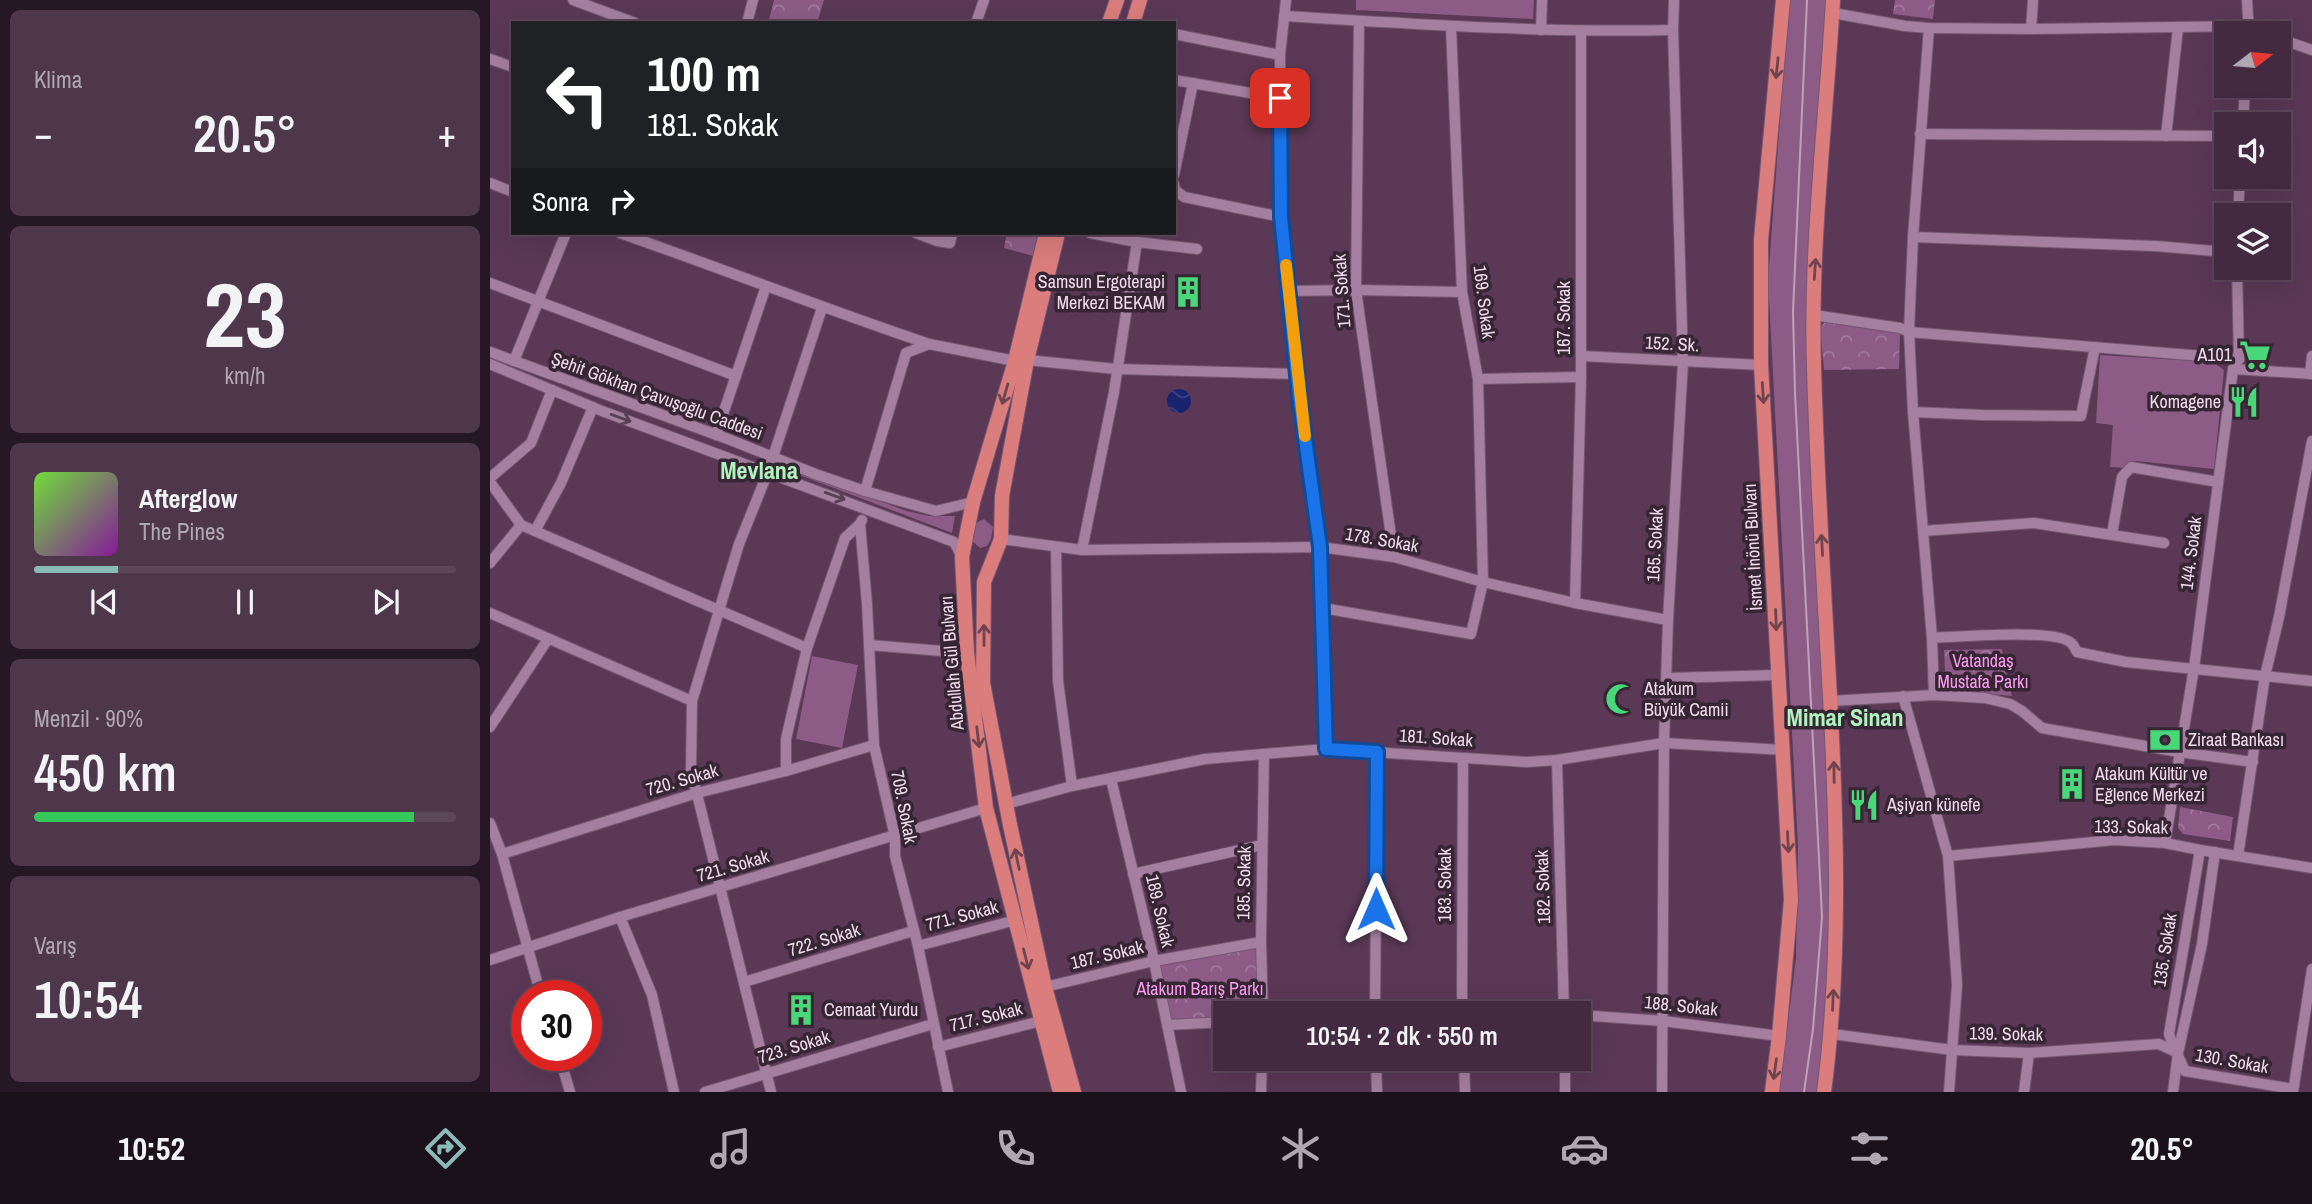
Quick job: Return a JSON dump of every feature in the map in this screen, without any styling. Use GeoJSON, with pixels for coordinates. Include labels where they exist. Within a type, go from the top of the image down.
{"type":"FeatureCollection","features":[{"type":"Feature","properties":{"kind":"main road"},"geometry":{"type":"LineString","coordinates":[[1110,21],[1116,0]]}},
{"type":"Feature","properties":{"kind":"main road"},"geometry":{"type":"LineString","coordinates":[[1134,21],[1140,0]]}},
{"type":"Feature","properties":{"kind":"main road","name":"İsmet İnönü Bulvarı"},"geometry":{"type":"LineString","coordinates":[[1772,1092],[1780,1036],[1791,900],[1761,365],[1761,240],[1783,0]]}},
{"type":"Feature","properties":{"kind":"main road"},"geometry":{"type":"LineString","coordinates":[[1824,1092],[1832,1034],[1836,893],[1834,737],[1814,366],[1814,315],[1833,7]]}},
{"type":"Feature","properties":{"kind":"main road","name":"Abdullah Gül Bulvarı"},"geometry":{"type":"LineString","coordinates":[[1046,235],[1021,360],[1002,496],[1001,539],[984,582],[983,683],[1045,988],[1074,1092]]}},
{"type":"Feature","properties":{"kind":"main road","name":"Abdullah Gül Bulvarı"},"geometry":{"type":"LineString","coordinates":[[1057,235],[1021,360],[973,502],[962,557],[967,653],[986,808],[1060,1092]]}},
{"type":"Feature","properties":{"kind":"street"},"geometry":{"type":"LineString","coordinates":[[573,0],[630,21]]}},
{"type":"Feature","properties":{"kind":"street"},"geometry":{"type":"LineString","coordinates":[[748,21],[753,0]]}},
{"type":"Feature","properties":{"kind":"street"},"geometry":{"type":"LineString","coordinates":[[977,21],[984,0]]}},
{"type":"Feature","properties":{"kind":"street"},"geometry":{"type":"LineString","coordinates":[[1286,0],[1280,55],[1281,217],[1299,395],[1320,547],[1326,749]]}},
{"type":"Feature","properties":{"kind":"street"},"geometry":{"type":"LineString","coordinates":[[1541,30],[1542,0]]}},
{"type":"Feature","properties":{"kind":"street","name":"165. Sokak"},"geometry":{"type":"LineString","coordinates":[[1662,1092],[1664,743],[1668,620],[1683,362],[1674,0]]}},
{"type":"Feature","properties":{"kind":"street"},"geometry":{"type":"LineString","coordinates":[[2031,29],[2033,0]]}},
{"type":"Feature","properties":{"kind":"street"},"geometry":{"type":"LineString","coordinates":[[2247,0],[2248,21]]}},
{"type":"Feature","properties":{"kind":"street"},"geometry":{"type":"LineString","coordinates":[[1833,7],[1905,26],[2214,29]]}},
{"type":"Feature","properties":{"kind":"street"},"geometry":{"type":"LineString","coordinates":[[1284,16],[1581,32],[1673,30]]}},
{"type":"Feature","properties":{"kind":"street","name":"171. Sokak"},"geometry":{"type":"LineString","coordinates":[[1359,21],[1356,289],[1394,557]]}},
{"type":"Feature","properties":{"kind":"street","name":"169. Sokak"},"geometry":{"type":"LineString","coordinates":[[1323,608],[1471,634],[1483,582],[1478,379],[1462,292],[1451,27]]}},
{"type":"Feature","properties":{"kind":"street"},"geometry":{"type":"LineString","coordinates":[[1929,27],[1913,237],[1909,332],[1934,695]]}},
{"type":"Feature","properties":{"kind":"street"},"geometry":{"type":"LineString","coordinates":[[2166,136],[2178,28]]}},
{"type":"Feature","properties":{"kind":"street","name":"167. Sokak"},"geometry":{"type":"LineString","coordinates":[[1575,603],[1581,377],[1581,32]]}},
{"type":"Feature","properties":{"kind":"street"},"geometry":{"type":"LineString","coordinates":[[1176,34],[1280,55]]}},
{"type":"Feature","properties":{"kind":"street"},"geometry":{"type":"LineString","coordinates":[[2291,43],[2312,50]]}},
{"type":"Feature","properties":{"kind":"street"},"geometry":{"type":"LineString","coordinates":[[490,59],[511,67]]}},
{"type":"Feature","properties":{"kind":"street"},"geometry":{"type":"LineString","coordinates":[[1176,80],[1280,98]]}},
{"type":"Feature","properties":{"kind":"street"},"geometry":{"type":"LineString","coordinates":[[1176,165],[1193,83]]}},
{"type":"Feature","properties":{"kind":"street"},"geometry":{"type":"LineString","coordinates":[[1920,134],[2214,136]]}},
{"type":"Feature","properties":{"kind":"street"},"geometry":{"type":"LineString","coordinates":[[490,183],[511,191]]}},
{"type":"Feature","properties":{"kind":"street"},"geometry":{"type":"LineString","coordinates":[[1176,191],[1184,197],[1281,217]]}},
{"type":"Feature","properties":{"kind":"street"},"geometry":{"type":"LineString","coordinates":[[514,361],[565,235]]}},
{"type":"Feature","properties":{"kind":"street"},"geometry":{"type":"LineString","coordinates":[[626,235],[822,308],[929,344],[1021,360],[1116,369],[1298,374]]}},
{"type":"Feature","properties":{"kind":"street"},"geometry":{"type":"LineString","coordinates":[[921,235],[950,243],[952,235]]}},
{"type":"Feature","properties":{"kind":"street"},"geometry":{"type":"LineString","coordinates":[[1100,235],[1197,249]]}},
{"type":"Feature","properties":{"kind":"street"},"geometry":{"type":"LineString","coordinates":[[1913,237],[2155,246],[2214,251]]}},
{"type":"Feature","properties":{"kind":"street"},"geometry":{"type":"LineString","coordinates":[[1082,550],[1137,242]]}},
{"type":"Feature","properties":{"kind":"street","name":"144. Sokak"},"geometry":{"type":"LineString","coordinates":[[2165,842],[2194,668],[2236,364],[2236,280]]}},
{"type":"Feature","properties":{"kind":"street"},"geometry":{"type":"LineString","coordinates":[[490,283],[736,376]]}},
{"type":"Feature","properties":{"kind":"street"},"geometry":{"type":"LineString","coordinates":[[716,435],[766,286]]}},
{"type":"Feature","properties":{"kind":"street"},"geometry":{"type":"LineString","coordinates":[[1289,291],[1356,289],[1462,292]]}},
{"type":"Feature","properties":{"kind":"street"},"geometry":{"type":"LineString","coordinates":[[771,1092],[691,770],[692,701],[739,544],[768,472],[822,308]]}},
{"type":"Feature","properties":{"kind":"street"},"geometry":{"type":"LineString","coordinates":[[1814,315],[1900,328],[1909,332],[2095,347],[2311,374],[2312,356]]}},
{"type":"Feature","properties":{"kind":"street"},"geometry":{"type":"LineString","coordinates":[[865,491],[906,353],[929,344]]}},
{"type":"Feature","properties":{"kind":"street"},"geometry":{"type":"LineString","coordinates":[[1913,412],[2081,416],[2095,347]]}},
{"type":"Feature","properties":{"kind":"street","name":"Şehit Gökhan Çavuşoğlu Caddesi"},"geometry":{"type":"LineString","coordinates":[[490,352],[865,491],[936,511],[973,502]]}},
{"type":"Feature","properties":{"kind":"street","name":"152. Sk."},"geometry":{"type":"LineString","coordinates":[[1581,356],[1761,365]]}},
{"type":"Feature","properties":{"kind":"street"},"geometry":{"type":"LineString","coordinates":[[490,364],[593,408],[954,542],[962,557]]}},
{"type":"Feature","properties":{"kind":"street"},"geometry":{"type":"LineString","coordinates":[[1478,379],[1581,377]]}},
{"type":"Feature","properties":{"kind":"street"},"geometry":{"type":"LineString","coordinates":[[552,390],[531,443],[490,480],[521,525],[807,648]]}},
{"type":"Feature","properties":{"kind":"street"},"geometry":{"type":"LineString","coordinates":[[535,531],[561,483],[593,408]]}},
{"type":"Feature","properties":{"kind":"street"},"geometry":{"type":"LineString","coordinates":[[2238,856],[2264,676],[2279,617],[2312,441]]}},
{"type":"Feature","properties":{"kind":"street"},"geometry":{"type":"LineString","coordinates":[[2112,534],[2122,477],[2131,467],[2218,482]]}},
{"type":"Feature","properties":{"kind":"street"},"geometry":{"type":"LineString","coordinates":[[786,771],[786,739],[807,648],[845,538],[860,524],[866,508]]}},
{"type":"Feature","properties":{"kind":"street"},"geometry":{"type":"LineString","coordinates":[[1923,531],[2034,523],[2164,543]]}},
{"type":"Feature","properties":{"kind":"street","name":"709. Sokak"},"geometry":{"type":"LineString","coordinates":[[860,524],[874,745],[895,837],[895,856],[918,946],[948,1092]]}},
{"type":"Feature","properties":{"kind":"street"},"geometry":{"type":"LineString","coordinates":[[490,563],[521,525]]}},
{"type":"Feature","properties":{"kind":"street","name":"178. Sokak"},"geometry":{"type":"LineString","coordinates":[[1001,539],[1082,550],[1320,547],[1394,557],[1483,582],[1668,620]]}},
{"type":"Feature","properties":{"kind":"street"},"geometry":{"type":"LineString","coordinates":[[1056,548],[1058,681],[1072,786]]}},
{"type":"Feature","properties":{"kind":"street"},"geometry":{"type":"LineString","coordinates":[[490,613],[692,701]]}},
{"type":"Feature","properties":{"kind":"street"},"geometry":{"type":"LineString","coordinates":[[1932,638],[2018,634],[2060,638],[2071,642],[2077,652],[2126,662],[2312,681]]}},
{"type":"Feature","properties":{"kind":"street"},"geometry":{"type":"LineString","coordinates":[[490,727],[548,639]]}},
{"type":"Feature","properties":{"kind":"street"},"geometry":{"type":"LineString","coordinates":[[869,645],[967,653]]}},
{"type":"Feature","properties":{"kind":"street"},"geometry":{"type":"LineString","coordinates":[[1667,678],[1778,675]]}},
{"type":"Feature","properties":{"kind":"street"},"geometry":{"type":"LineString","coordinates":[[1830,701],[1934,695],[2000,700],[2022,711],[2042,728],[2253,762]]}},
{"type":"Feature","properties":{"kind":"street"},"geometry":{"type":"LineString","coordinates":[[1903,696],[1948,856],[1956,985],[1949,1092]]}},
{"type":"Feature","properties":{"kind":"street","name":"181. Sokak"},"geometry":{"type":"LineString","coordinates":[[1006,804],[1072,786],[1205,759],[1326,749],[1527,762],[1557,760],[1664,743],[1784,750]]}},
{"type":"Feature","properties":{"kind":"street","name":"720. Sokak"},"geometry":{"type":"LineString","coordinates":[[502,854],[697,793],[874,745]]}},
{"type":"Feature","properties":{"kind":"street"},"geometry":{"type":"LineString","coordinates":[[1375,1001],[1377,752]]}},
{"type":"Feature","properties":{"kind":"street","name":"185. Sokak"},"geometry":{"type":"LineString","coordinates":[[1263,1001],[1264,754]]}},
{"type":"Feature","properties":{"kind":"street","name":"183. Sokak"},"geometry":{"type":"LineString","coordinates":[[1462,1001],[1463,758]]}},
{"type":"Feature","properties":{"kind":"street","name":"182. Sokak"},"geometry":{"type":"LineString","coordinates":[[1557,760],[1564,1001]]}},
{"type":"Feature","properties":{"kind":"street","name":"189. Sokak"},"geometry":{"type":"LineString","coordinates":[[1111,779],[1154,961],[1181,1092]]}},
{"type":"Feature","properties":{"kind":"street","name":"721. Sokak"},"geometry":{"type":"LineString","coordinates":[[490,960],[620,917],[986,808]]}},
{"type":"Feature","properties":{"kind":"street"},"geometry":{"type":"LineString","coordinates":[[490,823],[502,854],[536,980]]}},
{"type":"Feature","properties":{"kind":"street","name":"133. Sokak"},"geometry":{"type":"LineString","coordinates":[[1948,856],[2114,840],[2165,842],[2312,868]]}},
{"type":"Feature","properties":{"kind":"street"},"geometry":{"type":"LineString","coordinates":[[1133,874],[1262,845]]}},
{"type":"Feature","properties":{"kind":"street","name":"135. Sokak"},"geometry":{"type":"LineString","coordinates":[[2178,1053],[2169,1034],[2200,850]]}},
{"type":"Feature","properties":{"kind":"street","name":"135. Sokak"},"geometry":{"type":"LineString","coordinates":[[2173,1092],[2178,1053],[2202,944],[2216,852]]}},
{"type":"Feature","properties":{"kind":"street"},"geometry":{"type":"LineString","coordinates":[[620,917],[652,995],[674,1092]]}},
{"type":"Feature","properties":{"kind":"street","name":"771. Sokak"},"geometry":{"type":"LineString","coordinates":[[918,946],[1016,920]]}},
{"type":"Feature","properties":{"kind":"street","name":"722. Sokak"},"geometry":{"type":"LineString","coordinates":[[744,982],[914,931]]}},
{"type":"Feature","properties":{"kind":"street","name":"187. Sokak"},"geometry":{"type":"LineString","coordinates":[[1045,988],[1154,961],[1261,942]]}},
{"type":"Feature","properties":{"kind":"street"},"geometry":{"type":"LineString","coordinates":[[2293,1091],[2308,1027],[2312,969]]}},
{"type":"Feature","properties":{"kind":"street","name":"188. Sokak"},"geometry":{"type":"LineString","coordinates":[[1591,1016],[1663,1021],[1780,1036]]}},
{"type":"Feature","properties":{"kind":"street","name":"717. Sokak"},"geometry":{"type":"LineString","coordinates":[[938,1047],[1041,1021]]}},
{"type":"Feature","properties":{"kind":"street"},"geometry":{"type":"LineString","coordinates":[[1167,1025],[1213,1023]]}},
{"type":"Feature","properties":{"kind":"street","name":"723. Sokak"},"geometry":{"type":"LineString","coordinates":[[705,1092],[933,1024]]}},
{"type":"Feature","properties":{"kind":"street","name":"139. Sokak"},"geometry":{"type":"LineString","coordinates":[[1832,1034],[1952,1051],[2029,1053],[2159,1044],[2178,1053]]}},
{"type":"Feature","properties":{"kind":"street"},"geometry":{"type":"LineString","coordinates":[[2024,1092],[2029,1053]]}},
{"type":"Feature","properties":{"kind":"street","name":"130. Sokak"},"geometry":{"type":"LineString","coordinates":[[2178,1053],[2185,1071],[2293,1091]]}},
{"type":"Feature","properties":{"kind":"street"},"geometry":{"type":"LineString","coordinates":[[564,1071],[570,1092]]}},
{"type":"Feature","properties":{"kind":"street"},"geometry":{"type":"LineString","coordinates":[[1261,1092],[1262,1071]]}},
{"type":"Feature","properties":{"kind":"street"},"geometry":{"type":"LineString","coordinates":[[1376,1071],[1377,1092]]}},
{"type":"Feature","properties":{"kind":"street"},"geometry":{"type":"LineString","coordinates":[[1464,1071],[1465,1092]]}},
{"type":"Feature","properties":{"kind":"street"},"geometry":{"type":"LineString","coordinates":[[1565,1071],[1565,1092]]}},
{"type":"Feature","properties":{"kind":"green space"},"geometry":{"type":"Polygon","coordinates":[[[774,0],[824,0],[818,21],[769,21],[774,0]]]}},
{"type":"Feature","properties":{"kind":"green space"},"geometry":{"type":"Polygon","coordinates":[[[1356,0],[1534,0],[1533,19],[1356,10],[1356,0]]]}},
{"type":"Feature","properties":{"kind":"green space"},"geometry":{"type":"Polygon","coordinates":[[[1789,0],[1826,0],[1808,290],[1837,887],[1825,1092],[1779,1092],[1796,958],[1798,846],[1768,280],[1789,0]]]}},
{"type":"Feature","properties":{"kind":"green space"},"geometry":{"type":"Polygon","coordinates":[[[1895,0],[1935,0],[1933,19],[1893,14],[1895,0]]]}},
{"type":"Feature","properties":{"kind":"green space"},"geometry":{"type":"Polygon","coordinates":[[[1007,235],[1042,235],[1037,257],[1004,248],[1007,235]]]}},
{"type":"Feature","properties":{"kind":"green space"},"geometry":{"type":"Polygon","coordinates":[[[1826,321],[1900,332],[1899,369],[1824,370],[1820,327],[1826,321]]]}},
{"type":"Feature","properties":{"kind":"green space"},"geometry":{"type":"Polygon","coordinates":[[[2100,355],[2213,362],[2224,370],[2214,469],[2136,461],[2125,468],[2110,467],[2113,425],[2096,423],[2100,355]]]}},
{"type":"Feature","properties":{"kind":"green space"},"geometry":{"type":"Polygon","coordinates":[[[778,464],[907,511],[929,516],[955,516],[952,533],[776,466],[778,464]]]}},
{"type":"Feature","properties":{"kind":"green space"},"geometry":{"type":"Polygon","coordinates":[[[984,519],[993,527],[987,546],[980,548],[971,540],[974,524],[984,519]]]}},
{"type":"Feature","properties":{"kind":"green space","name":"Vatandaş Mustafa Parkı"},"geometry":{"type":"Polygon","coordinates":[[[2002,649],[2012,696],[1946,690],[1944,650],[2002,649]]]}},
{"type":"Feature","properties":{"kind":"green space"},"geometry":{"type":"Polygon","coordinates":[[[812,656],[858,665],[842,748],[796,739],[812,656]]]}},
{"type":"Feature","properties":{"kind":"green space"},"geometry":{"type":"Polygon","coordinates":[[[2180,807],[2233,817],[2230,841],[2183,834],[2178,828],[2180,807]]]}},
{"type":"Feature","properties":{"kind":"green space","name":"Atakum Barış Parkı"},"geometry":{"type":"Polygon","coordinates":[[[1261,942],[1263,1001],[1213,1001],[1213,1023],[1167,1025],[1154,961],[1261,942]]]}},
{"type":"Feature","properties":{"kind":"water"},"geometry":{"type":"Polygon","coordinates":[[[1179,389],[1187,393],[1191,401],[1187,409],[1179,413],[1171,409],[1167,401],[1171,393],[1179,389]]]}},
{"type":"Feature","properties":{"kind":"tram line"},"geometry":{"type":"LineString","coordinates":[[1804,1092],[1813,1029],[1822,917],[1793,312],[1807,0]]}},
{"type":"Feature","properties":{"kind":"slow traffic"},"geometry":{"type":"LineString","coordinates":[[1286,265],[1305,436]]}},
{"type":"Feature","properties":{"kind":"place","name":"Samsun Ergoterapi Merkezi BEKAM"},"geometry":{"type":"Point","coordinates":[1188,292]}},
{"type":"Feature","properties":{"kind":"place","name":"A101"},"geometry":{"type":"Point","coordinates":[2255,355]}},
{"type":"Feature","properties":{"kind":"place","name":"Komagene"},"geometry":{"type":"Point","coordinates":[2244,402]}},
{"type":"Feature","properties":{"kind":"place","name":"Atakum Büyük Camii"},"geometry":{"type":"Point","coordinates":[1621,699]}},
{"type":"Feature","properties":{"kind":"place","name":"Ziraat Bankası"},"geometry":{"type":"Point","coordinates":[2165,740]}},
{"type":"Feature","properties":{"kind":"place","name":"Atakum Kültür ve Eğlence Merkezi"},"geometry":{"type":"Point","coordinates":[2072,784]}},
{"type":"Feature","properties":{"kind":"place","name":"Aşiyan künefe"},"geometry":{"type":"Point","coordinates":[1864,805]}},
{"type":"Feature","properties":{"kind":"place","name":"Cemaat Yurdu"},"geometry":{"type":"Point","coordinates":[801,1010]}},
{"type":"Feature","properties":{"kind":"district","name":"Mevlana"},"geometry":{"type":"Point","coordinates":[759,471]}},
{"type":"Feature","properties":{"kind":"district","name":"Mimar Sinan"},"geometry":{"type":"Point","coordinates":[1845,718]}},
{"type":"Feature","properties":{"kind":"route"},"geometry":{"type":"LineString","coordinates":[[1280,98],[1281,217],[1299,395],[1320,547],[1326,749],[1377,752],[1376,909]]}}]}
